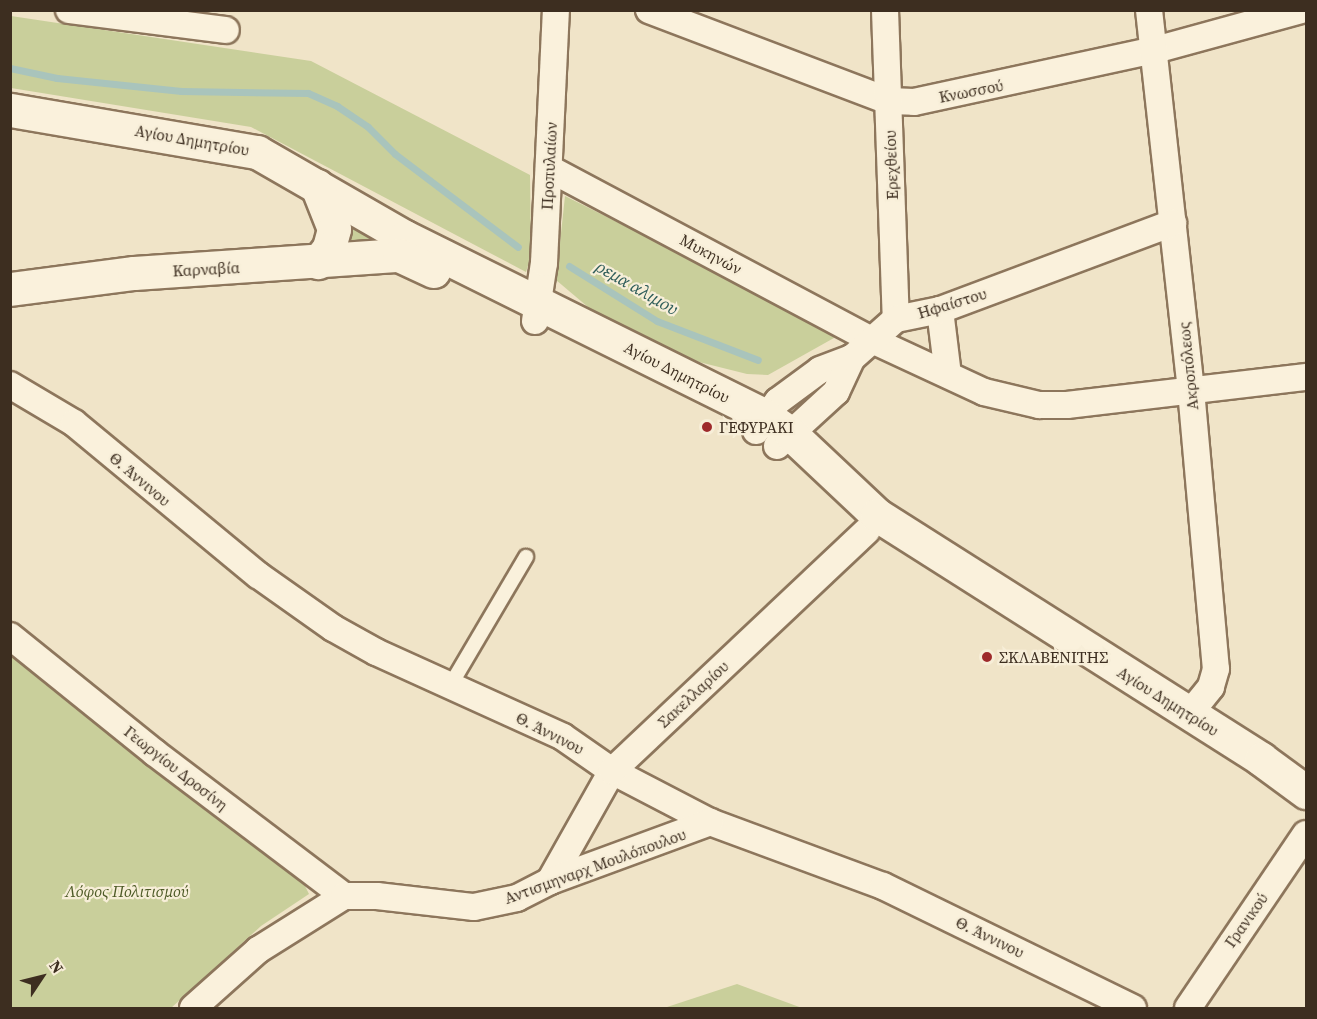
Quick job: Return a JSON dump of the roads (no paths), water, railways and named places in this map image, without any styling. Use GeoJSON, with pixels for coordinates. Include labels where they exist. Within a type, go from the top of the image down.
{"type":"FeatureCollection","features":[{"type":"Feature","properties":{"kind":"street"},"geometry":{"type":"LineString","coordinates":[[69,10],[226,30]]}},
{"type":"Feature","properties":{"kind":"street","name":"Προπυλαίων"},"geometry":{"type":"LineString","coordinates":[[538,312],[550,178],[556,10]]}},
{"type":"Feature","properties":{"kind":"street","name":"Ερεχθείου"},"geometry":{"type":"LineString","coordinates":[[885,10],[896,319]]}},
{"type":"Feature","properties":{"kind":"street","name":"Ακροπόλεως"},"geometry":{"type":"LineString","coordinates":[[1149,10],[1191,390],[1216,669],[1211,687],[1189,714]]}},
{"type":"Feature","properties":{"kind":"street","name":"Κνωσσού"},"geometry":{"type":"LineString","coordinates":[[656,12],[889,101],[914,102],[1155,50],[1301,10]]}},
{"type":"Feature","properties":{"kind":"street","name":"Αγίου Δημητρίου"},"geometry":{"type":"LineString","coordinates":[[10,110],[230,145],[258,152],[538,312],[773,432],[877,516],[1189,714],[1306,792]]}},
{"type":"Feature","properties":{"kind":"street","name":"Μυκηνών"},"geometry":{"type":"LineString","coordinates":[[550,178],[872,340],[984,392],[1040,405],[1306,377]]}},
{"type":"Feature","properties":{"kind":"street"},"geometry":{"type":"LineString","coordinates":[[317,186],[334,229],[329,248],[318,262]]}},
{"type":"Feature","properties":{"kind":"street","name":"Ηφαίστου"},"geometry":{"type":"LineString","coordinates":[[773,432],[778,401],[820,369],[852,358],[896,319],[940,310],[1173,223]]}},
{"type":"Feature","properties":{"kind":"street","name":"Αγίου Δημητρίου"},"geometry":{"type":"LineString","coordinates":[[318,262],[399,255],[538,312]]}},
{"type":"Feature","properties":{"kind":"street","name":"Καρναβία"},"geometry":{"type":"LineString","coordinates":[[13,296],[134,273],[318,262]]}},
{"type":"Feature","properties":{"kind":"street"},"geometry":{"type":"LineString","coordinates":[[940,310],[948,375]]}},
{"type":"Feature","properties":{"kind":"street","name":"Θ. Άννινου"},"geometry":{"type":"LineString","coordinates":[[10,385],[74,423],[258,575],[333,628],[450,686],[563,736],[612,771],[711,822],[883,886],[1133,1008]]}},
{"type":"Feature","properties":{"kind":"street","name":"Αγίου Δημητρίου"},"geometry":{"type":"LineString","coordinates":[[773,432],[867,531],[1251,775],[1306,815]]}},
{"type":"Feature","properties":{"kind":"street","name":"Σακελλαρίου"},"geometry":{"type":"LineString","coordinates":[[550,881],[612,771],[867,531]]}},
{"type":"Feature","properties":{"kind":"street","name":"Γεωργίου Δροσίνη"},"geometry":{"type":"LineString","coordinates":[[10,636],[154,753],[344,896]]}},
{"type":"Feature","properties":{"kind":"street","name":"Αντισμηναρχ Μουλόπουλου"},"geometry":{"type":"LineString","coordinates":[[344,896],[377,896],[474,907],[517,898],[550,881],[711,822]]}},
{"type":"Feature","properties":{"kind":"street","name":"Γρανικού"},"geometry":{"type":"LineString","coordinates":[[1188,1008],[1306,834]]}},
{"type":"Feature","properties":{"kind":"street"},"geometry":{"type":"LineString","coordinates":[[193,1008],[258,950],[344,896]]}},
{"type":"Feature","properties":{"kind":"lane"},"geometry":{"type":"LineString","coordinates":[[450,686],[526,557]]}},
{"type":"Feature","properties":{"kind":"waterway"},"geometry":{"type":"LineString","coordinates":[[10,68],[57,78],[181,91],[308,93],[337,106],[368,127],[395,154],[518,247]]}},
{"type":"Feature","properties":{"kind":"waterway","name":"ρεμα αλιμου"},"geometry":{"type":"LineString","coordinates":[[569,266],[657,321],[758,360]]}},
{"type":"Feature","properties":{"kind":"place","name":"ΓΕΦΥΡΑΚΙ"},"geometry":{"type":"Point","coordinates":[707,427]}},
{"type":"Feature","properties":{"kind":"place","name":"ΣΚΛΑΒΕΝΙΤΗΣ"},"geometry":{"type":"Point","coordinates":[987,657]}},
{"type":"Feature","properties":{"kind":"park label","name":"Λόφος Πολιτισμού"},"geometry":{"type":"Point","coordinates":[127,891]}}]}
